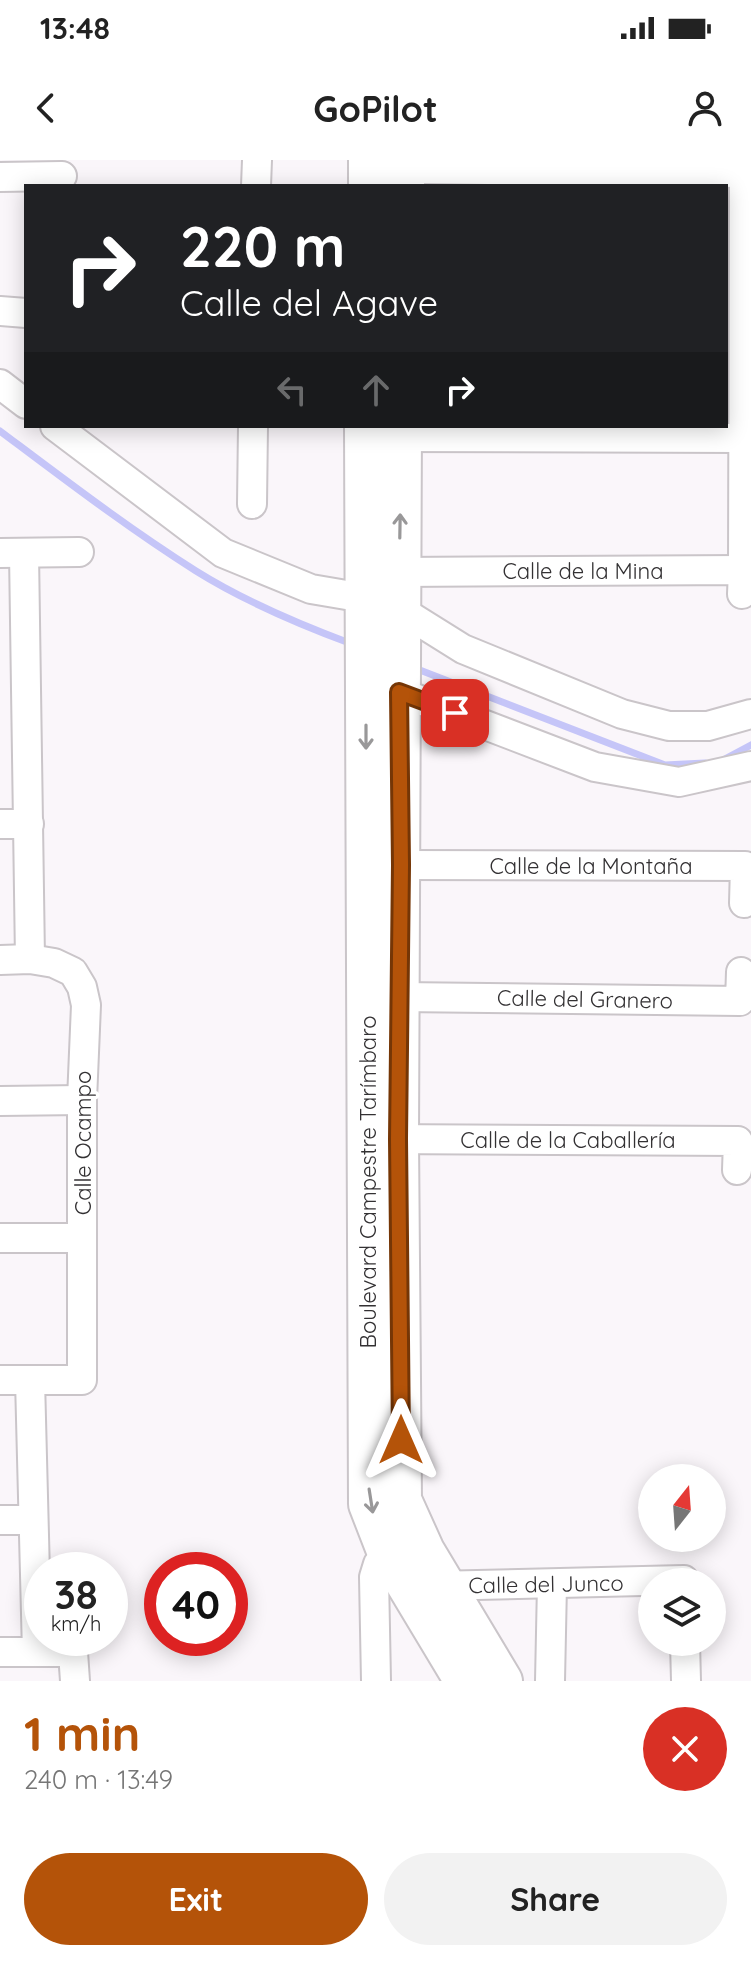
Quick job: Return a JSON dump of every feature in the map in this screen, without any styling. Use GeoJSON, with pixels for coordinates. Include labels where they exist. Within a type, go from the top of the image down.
{"type":"FeatureCollection","features":[{"type":"Feature","properties":{"kind":"street"},"geometry":{"type":"LineString","coordinates":[[256,184],[257,160]]}},
{"type":"Feature","properties":{"kind":"street"},"geometry":{"type":"LineString","coordinates":[[386,632],[383,431],[743,438],[734,306],[744,166],[390,172]]}},
{"type":"Feature","properties":{"kind":"street"},"geometry":{"type":"LineString","coordinates":[[0,177],[62,176]]}},
{"type":"Feature","properties":{"kind":"street"},"geometry":{"type":"LineString","coordinates":[[0,311],[24,313]]}},
{"type":"Feature","properties":{"kind":"street"},"geometry":{"type":"LineString","coordinates":[[0,384],[24,402]]}},
{"type":"Feature","properties":{"kind":"street"},"geometry":{"type":"LineString","coordinates":[[58,428],[223,553],[311,589],[386,632],[595,767],[679,782],[751,766]]}},
{"type":"Feature","properties":{"kind":"street"},"geometry":{"type":"LineString","coordinates":[[252,504],[253,428]]}},
{"type":"Feature","properties":{"kind":"street","name":"Calle de la Mina"},"geometry":{"type":"LineString","coordinates":[[386,632],[742,582],[743,438]]}},
{"type":"Feature","properties":{"kind":"street"},"geometry":{"type":"LineString","coordinates":[[30,959],[29,824],[13,684],[12,553],[79,552]]}},
{"type":"Feature","properties":{"kind":"street"},"geometry":{"type":"LineString","coordinates":[[386,632],[463,649],[622,714],[669,726],[708,726],[751,714]]}},
{"type":"Feature","properties":{"kind":"street","name":"Boulevard Campestre Tarímbaro"},"geometry":{"type":"LineString","coordinates":[[383,1139],[400,997],[401,865],[386,632]]}},
{"type":"Feature","properties":{"kind":"street","name":"Boulevard Campestre Tarímbaro"},"geometry":{"type":"LineString","coordinates":[[386,632],[383,1139],[401,1500],[416,1569],[465,1681]]}},
{"type":"Feature","properties":{"kind":"street"},"geometry":{"type":"LineString","coordinates":[[0,824],[29,824]]}},
{"type":"Feature","properties":{"kind":"street","name":"Calle de la Montaña"},"geometry":{"type":"LineString","coordinates":[[401,865],[745,866],[744,903]]}},
{"type":"Feature","properties":{"kind":"street","name":"Calle Ocampo"},"geometry":{"type":"LineString","coordinates":[[0,960],[30,959],[54,963],[73,972],[82,987],[86,1005],[82,1100],[82,1380],[30,1380]]}},
{"type":"Feature","properties":{"kind":"street","name":"Calle del Granero"},"geometry":{"type":"LineString","coordinates":[[400,997],[740,1001],[741,972]]}},
{"type":"Feature","properties":{"kind":"street"},"geometry":{"type":"LineString","coordinates":[[0,1101],[82,1100]]}},
{"type":"Feature","properties":{"kind":"street","name":"Calle de la Caballería"},"geometry":{"type":"LineString","coordinates":[[383,1139],[738,1141],[737,1170]]}},
{"type":"Feature","properties":{"kind":"street"},"geometry":{"type":"LineString","coordinates":[[0,1238],[82,1238]]}},
{"type":"Feature","properties":{"kind":"street"},"geometry":{"type":"LineString","coordinates":[[0,1380],[30,1380],[33,1552]]}},
{"type":"Feature","properties":{"kind":"street"},"geometry":{"type":"LineString","coordinates":[[0,1520],[32,1520]]}},
{"type":"Feature","properties":{"kind":"street"},"geometry":{"type":"LineString","coordinates":[[376,1681],[374,1577],[378,1564],[416,1569]]}},
{"type":"Feature","properties":{"kind":"street","name":"Boulevard Campestre Tarímbaro"},"geometry":{"type":"LineString","coordinates":[[416,1569],[502,1681]]}},
{"type":"Feature","properties":{"kind":"street","name":"Calle del Junco"},"geometry":{"type":"LineString","coordinates":[[416,1569],[552,1584],[638,1576]]}},
{"type":"Feature","properties":{"kind":"street"},"geometry":{"type":"LineString","coordinates":[[550,1681],[552,1584]]}},
{"type":"Feature","properties":{"kind":"street"},"geometry":{"type":"LineString","coordinates":[[0,1652],[24,1652]]}},
{"type":"Feature","properties":{"kind":"street"},"geometry":{"type":"LineString","coordinates":[[73,1656],[75,1681]]}},
{"type":"Feature","properties":{"kind":"street"},"geometry":{"type":"LineString","coordinates":[[685,1656],[686,1681]]}},
{"type":"Feature","properties":{"kind":"waterway"},"geometry":{"type":"LineString","coordinates":[[0,431],[196,571],[272,611],[352,644]]}},
{"type":"Feature","properties":{"kind":"waterway"},"geometry":{"type":"LineString","coordinates":[[412,667],[665,765],[705,763]]}},
{"type":"Feature","properties":{"kind":"waterway"},"geometry":{"type":"LineString","coordinates":[[721,761],[751,745]]}},
{"type":"Feature","properties":{"kind":"route"},"geometry":{"type":"LineString","coordinates":[[401,1440],[399,692],[455,713]]}}]}
